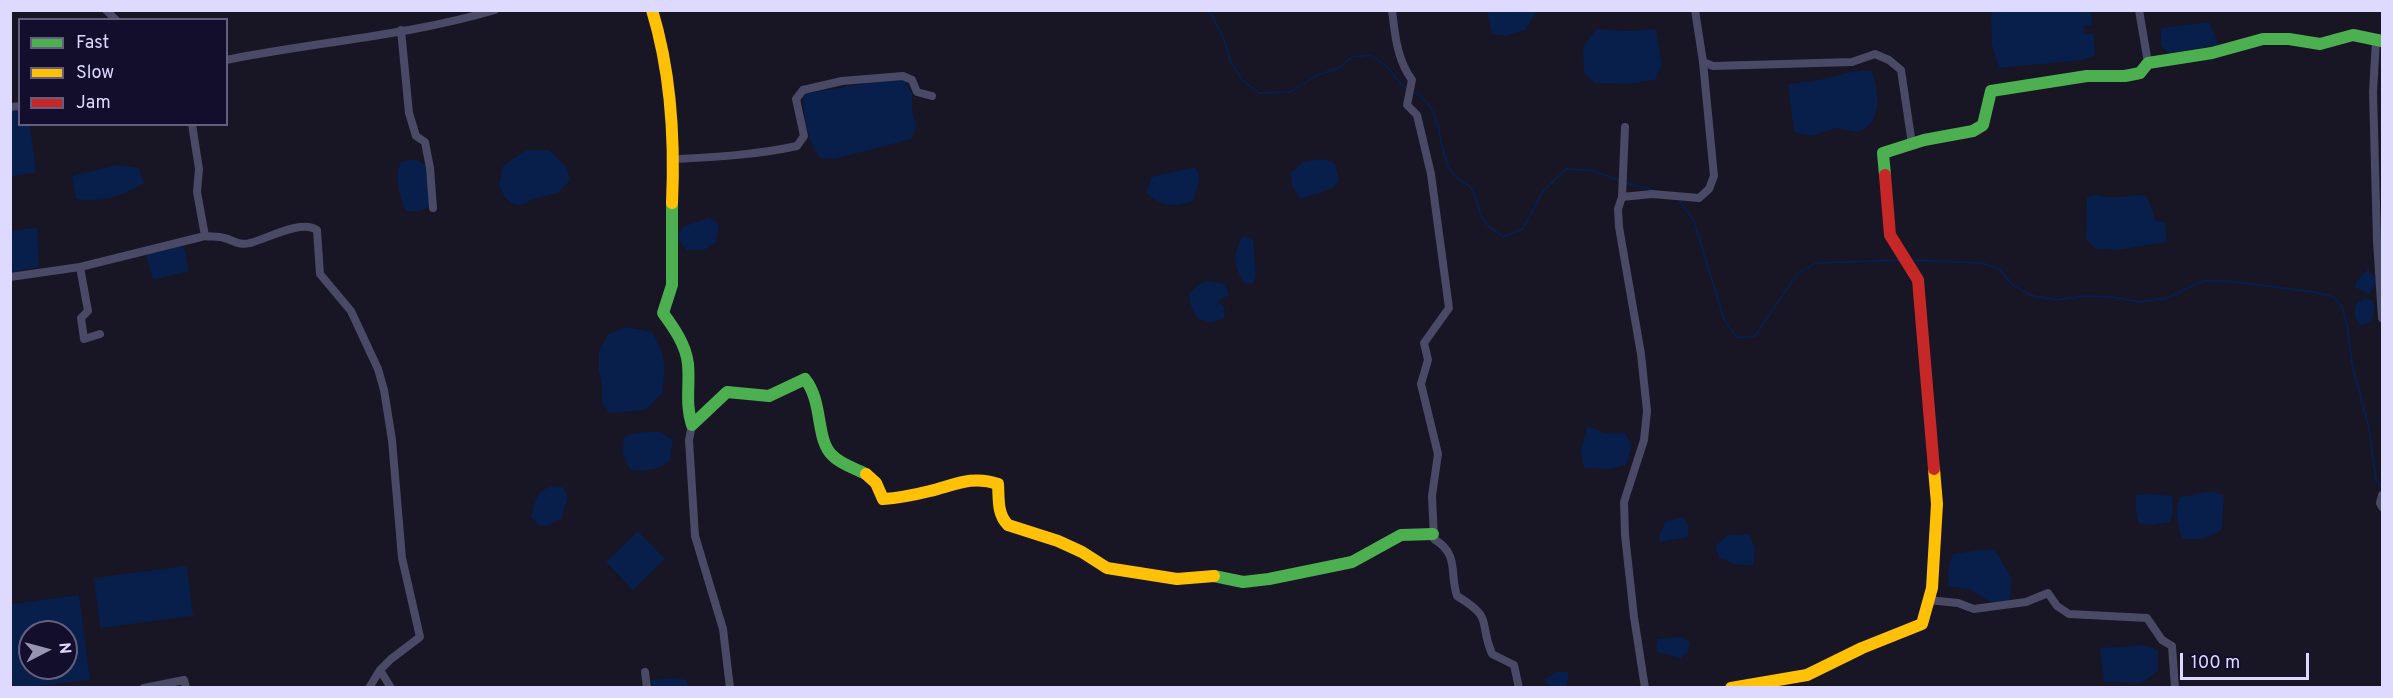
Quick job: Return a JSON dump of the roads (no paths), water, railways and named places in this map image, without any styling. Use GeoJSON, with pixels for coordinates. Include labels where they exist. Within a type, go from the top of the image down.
{"type":"FeatureCollection","features":[{"type":"Feature","properties":{"kind":"street"},"geometry":{"type":"LineString","coordinates":[[228,60],[471,17],[495,10]]}},
{"type":"Feature","properties":{"kind":"street"},"geometry":{"type":"LineString","coordinates":[[652,10],[663,46],[674,159],[670,231],[672,285],[663,313],[677,333],[688,362],[686,409],[692,425],[689,440],[694,536],[723,629],[730,687]]}},
{"type":"Feature","properties":{"kind":"street"},"geometry":{"type":"LineString","coordinates":[[1392,10],[1398,50],[1404,69],[1412,80],[1407,105],[1417,115],[1431,174],[1449,309],[1424,343],[1428,360],[1421,384],[1438,454],[1432,496],[1433,534],[1434,539],[1446,547],[1454,565],[1452,583],[1457,596],[1474,606],[1485,620],[1487,644],[1492,654],[1514,665],[1520,687]]}},
{"type":"Feature","properties":{"kind":"street"},"geometry":{"type":"LineString","coordinates":[[1622,197],[1652,194],[1699,198],[1709,189],[1714,176],[1703,62],[1695,10]]}},
{"type":"Feature","properties":{"kind":"street"},"geometry":{"type":"LineString","coordinates":[[2139,10],[2148,63]]}},
{"type":"Feature","properties":{"kind":"street"},"geometry":{"type":"LineString","coordinates":[[401,30],[409,113],[416,135],[424,142],[430,168],[433,208]]}},
{"type":"Feature","properties":{"kind":"street"},"geometry":{"type":"LineString","coordinates":[[1736,687],[1806,675],[1862,648],[1920,626],[1932,588],[1937,504],[1918,280],[1890,235],[1883,153],[1912,144],[1973,131],[1983,125],[1991,90],[2087,76],[2125,76],[2140,73],[2148,63],[2212,53],[2263,39],[2289,39],[2320,44],[2353,35],[2379,41],[2373,92],[2377,241],[2382,318]]}},
{"type":"Feature","properties":{"kind":"street"},"geometry":{"type":"LineString","coordinates":[[1703,62],[1713,66],[1852,62],[1875,54],[1901,70],[1912,144]]}},
{"type":"Feature","properties":{"kind":"street"},"geometry":{"type":"LineString","coordinates":[[674,159],[726,158],[797,146],[804,136],[796,99],[803,90],[842,81],[903,76],[912,80],[917,92],[932,96]]}},
{"type":"Feature","properties":{"kind":"street"},"geometry":{"type":"LineString","coordinates":[[192,126],[199,169],[196,192],[205,236]]}},
{"type":"Feature","properties":{"kind":"street"},"geometry":{"type":"LineString","coordinates":[[1625,127],[1622,197],[1618,209],[1619,227],[1641,354],[1647,411],[1644,440],[1624,502],[1625,535],[1645,687]]}},
{"type":"Feature","properties":{"kind":"street"},"geometry":{"type":"LineString","coordinates":[[10,277],[80,267],[205,236],[223,237],[238,244],[250,243],[304,227],[317,230],[320,274],[351,311],[378,369],[387,404],[402,558],[420,637],[390,659],[369,687]]}},
{"type":"Feature","properties":{"kind":"street"},"geometry":{"type":"LineString","coordinates":[[80,267],[88,311],[81,318],[84,339],[99,334]]}},
{"type":"Feature","properties":{"kind":"street"},"geometry":{"type":"LineString","coordinates":[[692,425],[727,392],[769,396],[805,379],[814,388],[827,449],[838,460],[875,480],[883,499],[932,491],[967,480],[988,480],[998,484],[999,511],[1002,519],[1008,525],[1058,541],[1082,552],[1107,568],[1177,579],[1220,576],[1243,582],[1269,579],[1352,562],[1401,535],[1433,534]]}},
{"type":"Feature","properties":{"kind":"street"},"geometry":{"type":"LineString","coordinates":[[2382,496],[2380,503],[2382,507]]}},
{"type":"Feature","properties":{"kind":"street"},"geometry":{"type":"LineString","coordinates":[[1928,600],[1958,603],[1974,609],[2026,602],[2048,593],[2057,606],[2070,614],[2147,618],[2162,640],[2172,646],[2175,687]]}},
{"type":"Feature","properties":{"kind":"street"},"geometry":{"type":"LineString","coordinates":[[380,670],[391,687]]}},
{"type":"Feature","properties":{"kind":"street"},"geometry":{"type":"LineString","coordinates":[[645,672],[647,687]]}},
{"type":"Feature","properties":{"kind":"street"},"geometry":{"type":"LineString","coordinates":[[144,687],[184,680],[186,687]]}},
{"type":"Feature","properties":{"kind":"water"},"geometry":{"type":"Polygon","coordinates":[[[1487,10],[1537,11],[1525,30],[1506,36],[1492,34],[1487,10]]]}},
{"type":"Feature","properties":{"kind":"water"},"geometry":{"type":"Polygon","coordinates":[[[1997,10],[2091,11],[2092,25],[2084,26],[2084,34],[2094,34],[2095,56],[2082,60],[1999,68],[1992,45],[1991,14],[1997,10]]]}},
{"type":"Feature","properties":{"kind":"water"},"geometry":{"type":"Polygon","coordinates":[[[2209,22],[2219,45],[2168,53],[2161,45],[2161,28],[2209,22]]]}},
{"type":"Feature","properties":{"kind":"water"},"geometry":{"type":"Polygon","coordinates":[[[1596,29],[1630,31],[1656,29],[1662,65],[1655,80],[1628,84],[1595,83],[1584,73],[1583,47],[1596,29]]]}},
{"type":"Feature","properties":{"kind":"water"},"geometry":{"type":"Polygon","coordinates":[[[1856,71],[1871,71],[1875,83],[1877,105],[1870,124],[1858,132],[1836,128],[1812,136],[1794,132],[1788,84],[1819,80],[1856,71]]]}},
{"type":"Feature","properties":{"kind":"water"},"geometry":{"type":"Polygon","coordinates":[[[890,79],[904,79],[912,93],[912,112],[917,125],[911,139],[835,159],[820,158],[812,144],[807,127],[804,94],[890,79]]]}},
{"type":"Feature","properties":{"kind":"water"},"geometry":{"type":"Polygon","coordinates":[[[18,110],[18,126],[30,126],[36,173],[11,176],[11,111],[18,110]]]}},
{"type":"Feature","properties":{"kind":"water"},"geometry":{"type":"Polygon","coordinates":[[[526,150],[549,150],[566,166],[570,180],[558,193],[515,205],[505,198],[499,185],[503,166],[526,150]]]}},
{"type":"Feature","properties":{"kind":"water"},"geometry":{"type":"Polygon","coordinates":[[[1323,159],[1335,163],[1339,181],[1333,188],[1300,199],[1292,185],[1290,173],[1304,162],[1323,159]]]}},
{"type":"Feature","properties":{"kind":"water"},"geometry":{"type":"Polygon","coordinates":[[[417,160],[426,165],[429,203],[427,208],[416,212],[406,211],[399,186],[399,167],[401,162],[417,160]]]}},
{"type":"Feature","properties":{"kind":"water"},"geometry":{"type":"Polygon","coordinates":[[[117,165],[139,168],[144,183],[112,197],[95,200],[76,199],[72,176],[117,165]]]}},
{"type":"Feature","properties":{"kind":"water"},"geometry":{"type":"Polygon","coordinates":[[[1195,167],[1200,178],[1193,201],[1180,205],[1168,205],[1157,201],[1146,192],[1152,177],[1195,167]]]}},
{"type":"Feature","properties":{"kind":"water"},"geometry":{"type":"Polygon","coordinates":[[[2096,195],[2115,197],[2145,195],[2156,221],[2165,222],[2167,242],[2117,250],[2096,249],[2086,239],[2087,197],[2096,195]]]}},
{"type":"Feature","properties":{"kind":"water"},"geometry":{"type":"Polygon","coordinates":[[[708,218],[719,226],[716,242],[704,250],[686,250],[678,238],[682,227],[708,218]]]}},
{"type":"Feature","properties":{"kind":"water"},"geometry":{"type":"Polygon","coordinates":[[[37,227],[39,267],[11,272],[11,231],[37,227]]]}},
{"type":"Feature","properties":{"kind":"water"},"geometry":{"type":"Polygon","coordinates":[[[1243,236],[1253,240],[1256,275],[1253,284],[1244,283],[1236,265],[1237,248],[1243,236]]]}},
{"type":"Feature","properties":{"kind":"water"},"geometry":{"type":"Polygon","coordinates":[[[176,246],[184,247],[189,271],[153,280],[146,255],[176,246]]]}},
{"type":"Feature","properties":{"kind":"water"},"geometry":{"type":"Polygon","coordinates":[[[2368,269],[2377,280],[2370,295],[2355,287],[2356,282],[2368,269]]]}},
{"type":"Feature","properties":{"kind":"water"},"geometry":{"type":"Polygon","coordinates":[[[1209,281],[1225,284],[1229,295],[1218,301],[1225,308],[1224,319],[1210,322],[1198,319],[1191,307],[1189,293],[1201,283],[1209,281]]]}},
{"type":"Feature","properties":{"kind":"water"},"geometry":{"type":"Polygon","coordinates":[[[2365,298],[2373,301],[2375,309],[2372,320],[2362,326],[2356,319],[2355,310],[2356,304],[2365,298]]]}},
{"type":"Feature","properties":{"kind":"water"},"geometry":{"type":"Polygon","coordinates":[[[628,327],[652,332],[657,340],[664,362],[662,394],[645,410],[609,413],[602,403],[599,352],[608,334],[628,327]]]}},
{"type":"Feature","properties":{"kind":"water"},"geometry":{"type":"Polygon","coordinates":[[[1587,426],[1605,433],[1625,433],[1632,446],[1626,465],[1611,469],[1584,468],[1581,452],[1587,426]]]}},
{"type":"Feature","properties":{"kind":"water"},"geometry":{"type":"Polygon","coordinates":[[[660,432],[673,440],[670,460],[652,470],[632,470],[626,463],[624,455],[624,438],[631,434],[660,432]]]}},
{"type":"Feature","properties":{"kind":"water"},"geometry":{"type":"Polygon","coordinates":[[[553,486],[563,487],[568,497],[561,519],[547,526],[539,525],[531,517],[535,501],[539,494],[553,486]]]}},
{"type":"Feature","properties":{"kind":"water"},"geometry":{"type":"Polygon","coordinates":[[[2213,491],[2224,496],[2222,530],[2202,539],[2182,539],[2177,513],[2180,497],[2213,491]]]}},
{"type":"Feature","properties":{"kind":"water"},"geometry":{"type":"Polygon","coordinates":[[[2136,495],[2172,496],[2173,512],[2170,522],[2154,525],[2139,523],[2136,513],[2136,495]]]}},
{"type":"Feature","properties":{"kind":"water"},"geometry":{"type":"Polygon","coordinates":[[[1683,517],[1688,524],[1688,537],[1659,542],[1660,533],[1666,521],[1683,517]]]}},
{"type":"Feature","properties":{"kind":"water"},"geometry":{"type":"Polygon","coordinates":[[[638,531],[665,559],[633,590],[606,562],[638,531]]]}},
{"type":"Feature","properties":{"kind":"water"},"geometry":{"type":"Polygon","coordinates":[[[1749,534],[1755,548],[1753,565],[1737,565],[1719,558],[1715,546],[1728,535],[1749,534]]]}},
{"type":"Feature","properties":{"kind":"water"},"geometry":{"type":"Polygon","coordinates":[[[1995,550],[2012,579],[2009,603],[1991,602],[1969,589],[1948,586],[1949,565],[1953,554],[1995,550]]]}},
{"type":"Feature","properties":{"kind":"water"},"geometry":{"type":"Polygon","coordinates":[[[187,566],[193,616],[100,628],[94,578],[187,566]]]}},
{"type":"Feature","properties":{"kind":"water"},"geometry":{"type":"Polygon","coordinates":[[[79,595],[90,680],[11,687],[11,604],[79,595]]]}},
{"type":"Feature","properties":{"kind":"water"},"geometry":{"type":"Polygon","coordinates":[[[1680,637],[1690,642],[1688,652],[1681,658],[1657,652],[1658,639],[1680,637]]]}},
{"type":"Feature","properties":{"kind":"water"},"geometry":{"type":"Polygon","coordinates":[[[2144,645],[2158,650],[2158,671],[2141,683],[2104,682],[2100,648],[2144,645]]]}},
{"type":"Feature","properties":{"kind":"water"},"geometry":{"type":"Polygon","coordinates":[[[1556,672],[1567,672],[1569,676],[1566,686],[1551,687],[1544,680],[1556,672]]]}},
{"type":"Feature","properties":{"kind":"water"},"geometry":{"type":"Polygon","coordinates":[[[676,678],[687,680],[688,687],[652,687],[651,680],[676,678]]]}},
{"type":"Feature","properties":{"kind":"waterway"},"geometry":{"type":"LineString","coordinates":[[1207,10],[1223,37],[1230,60],[1242,80],[1259,93],[1290,92],[1318,75],[1339,68],[1352,57],[1371,55],[1388,68],[1409,90]]}},
{"type":"Feature","properties":{"kind":"waterway"},"geometry":{"type":"LineString","coordinates":[[1414,92],[1431,108],[1450,170],[1454,176],[1471,188],[1482,218],[1503,237],[1523,229],[1543,191],[1566,169],[1593,171],[1621,181]]}},
{"type":"Feature","properties":{"kind":"waterway"},"geometry":{"type":"LineString","coordinates":[[1626,183],[1652,190]]}},
{"type":"Feature","properties":{"kind":"waterway"},"geometry":{"type":"LineString","coordinates":[[1679,200],[1694,221],[1724,319],[1737,338],[1755,336],[1797,274],[1816,263],[1901,260]]}},
{"type":"Feature","properties":{"kind":"waterway"},"geometry":{"type":"LineString","coordinates":[[1910,260],[1982,263],[1999,269],[2013,285],[2030,295],[2056,300],[2085,296],[2112,297],[2140,302],[2167,298],[2203,281],[2227,281],[2314,292],[2334,297],[2342,307],[2347,325],[2352,364],[2369,428],[2376,479],[2382,488]]}}]}
